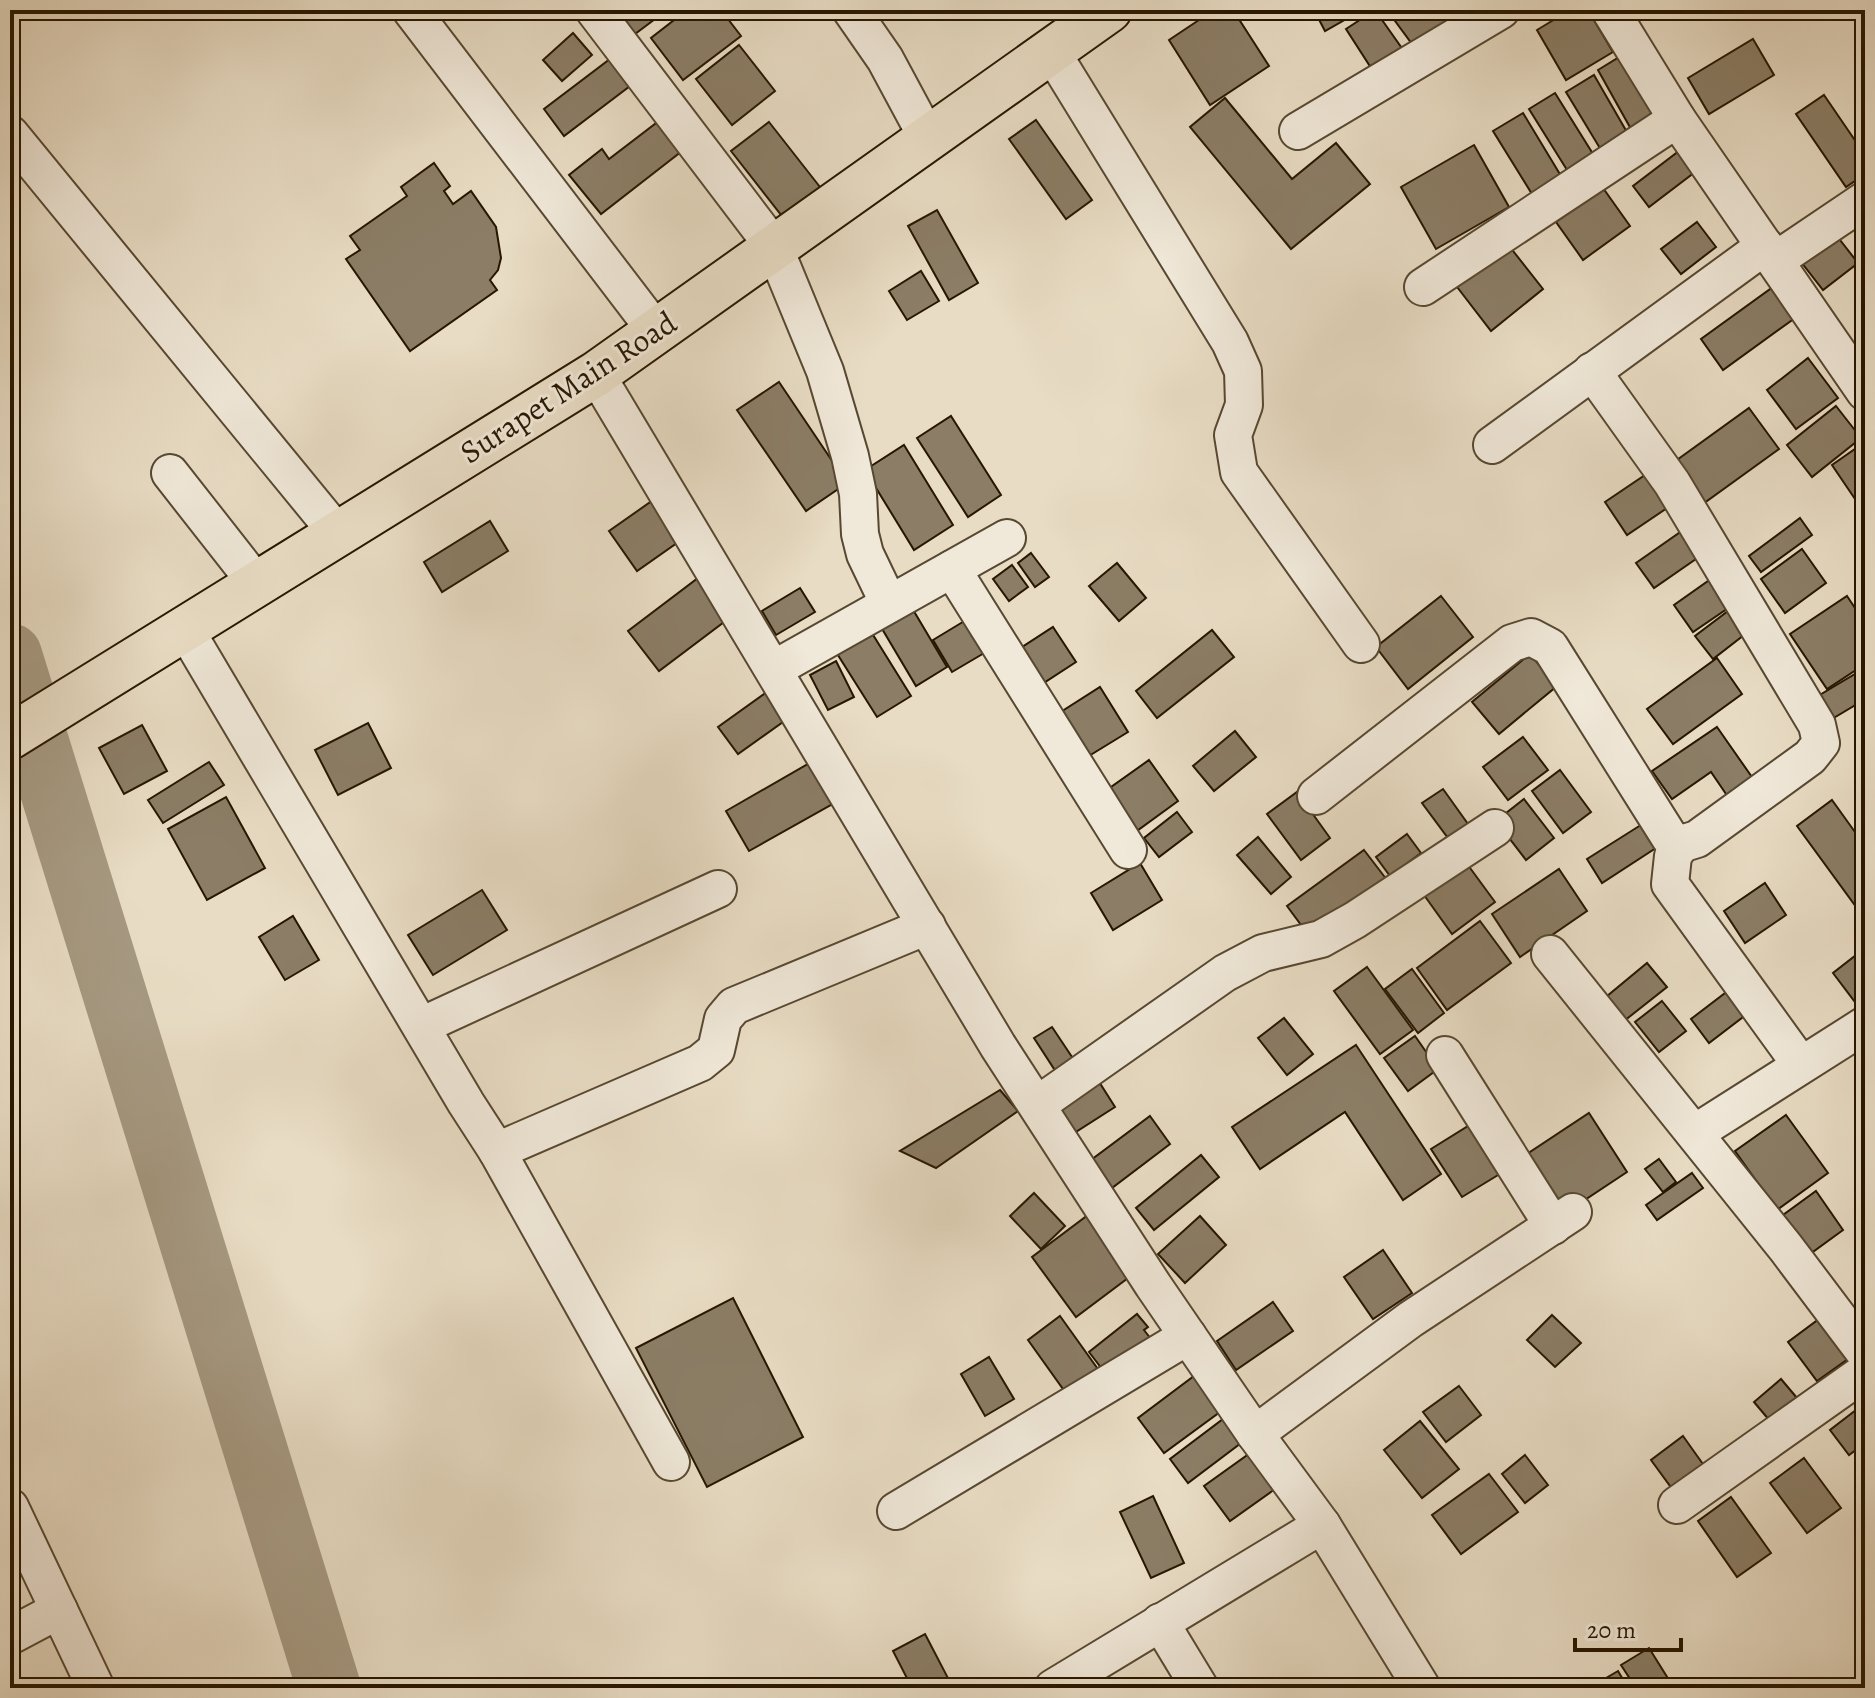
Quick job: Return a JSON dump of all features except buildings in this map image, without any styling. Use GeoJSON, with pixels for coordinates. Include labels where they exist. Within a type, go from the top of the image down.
{"type":"FeatureCollection","features":[{"type":"Feature","properties":{"kind":"main road","name":"Surapet Main Road"},"geometry":{"type":"LineString","coordinates":[[10,737],[596,374],[1109,10]]}},
{"type":"Feature","properties":{"kind":"street"},"geometry":{"type":"LineString","coordinates":[[411,10],[656,331]]}},
{"type":"Feature","properties":{"kind":"street"},"geometry":{"type":"LineString","coordinates":[[594,10],[774,247],[825,371],[850,456],[863,544],[889,604]]}},
{"type":"Feature","properties":{"kind":"street"},"geometry":{"type":"LineString","coordinates":[[851,10],[885,59],[928,139]]}},
{"type":"Feature","properties":{"kind":"street"},"geometry":{"type":"LineString","coordinates":[[1298,131],[1501,10]]}},
{"type":"Feature","properties":{"kind":"street"},"geometry":{"type":"LineString","coordinates":[[1610,10],[1677,119],[1865,392]]}},
{"type":"Feature","properties":{"kind":"street"},"geometry":{"type":"LineString","coordinates":[[1051,51],[1230,342],[1243,371],[1244,405],[1233,435],[1239,472],[1361,644]]}},
{"type":"Feature","properties":{"kind":"street"},"geometry":{"type":"LineString","coordinates":[[1423,287],[1677,119]]}},
{"type":"Feature","properties":{"kind":"street"},"geometry":{"type":"LineString","coordinates":[[10,134],[338,534]]}},
{"type":"Feature","properties":{"kind":"street"},"geometry":{"type":"LineString","coordinates":[[1492,445],[1592,371],[1770,253],[1865,200]]}},
{"type":"Feature","properties":{"kind":"street"},"geometry":{"type":"LineString","coordinates":[[1592,371],[1672,483],[1817,725],[1821,743],[1810,757],[1697,839],[1681,844],[1673,856],[1670,884],[1801,1065]]}},
{"type":"Feature","properties":{"kind":"street"},"geometry":{"type":"LineString","coordinates":[[596,374],[1037,1105],[1188,1336],[1322,1525],[1422,1688]]}},
{"type":"Feature","properties":{"kind":"street"},"geometry":{"type":"LineString","coordinates":[[170,473],[257,584]]}},
{"type":"Feature","properties":{"kind":"street"},"geometry":{"type":"LineString","coordinates":[[774,669],[1007,538]]}},
{"type":"Feature","properties":{"kind":"street"},"geometry":{"type":"LineString","coordinates":[[952,569],[1128,850]]}},
{"type":"Feature","properties":{"kind":"street"},"geometry":{"type":"LineString","coordinates":[[185,629],[497,1151],[671,1462]]}},
{"type":"Feature","properties":{"kind":"street"},"geometry":{"type":"LineString","coordinates":[[1316,796],[1512,643],[1531,637],[1550,647],[1670,838],[1681,844]]}},
{"type":"Feature","properties":{"kind":"street"},"geometry":{"type":"LineString","coordinates":[[1037,1105],[1225,973],[1263,953],[1321,939],[1495,828]]}},
{"type":"Feature","properties":{"kind":"street"},"geometry":{"type":"LineString","coordinates":[[421,1026],[718,889]]}},
{"type":"Feature","properties":{"kind":"street"},"geometry":{"type":"LineString","coordinates":[[497,1151],[700,1063],[716,1050],[723,1019],[734,1006],[927,926]]}},
{"type":"Feature","properties":{"kind":"street"},"geometry":{"type":"LineString","coordinates":[[1550,954],[1695,1133],[1865,1353]]}},
{"type":"Feature","properties":{"kind":"street"},"geometry":{"type":"LineString","coordinates":[[1695,1133],[1865,1025]]}},
{"type":"Feature","properties":{"kind":"street"},"geometry":{"type":"LineString","coordinates":[[1255,1434],[1411,1319],[1563,1219],[1445,1055]]}},
{"type":"Feature","properties":{"kind":"street"},"geometry":{"type":"LineString","coordinates":[[896,1511],[1188,1336]]}},
{"type":"Feature","properties":{"kind":"street"},"geometry":{"type":"LineString","coordinates":[[1677,1505],[1865,1372]]}},
{"type":"Feature","properties":{"kind":"street"},"geometry":{"type":"LineString","coordinates":[[10,1507],[96,1688]]}},
{"type":"Feature","properties":{"kind":"street"},"geometry":{"type":"LineString","coordinates":[[1053,1688],[1322,1525]]}},
{"type":"Feature","properties":{"kind":"street"},"geometry":{"type":"LineString","coordinates":[[10,1636],[59,1610]]}},
{"type":"Feature","properties":{"kind":"street"},"geometry":{"type":"LineString","coordinates":[[1160,1622],[1200,1688]]}},
{"type":"Feature","properties":{"kind":"waterway"},"geometry":{"type":"LineString","coordinates":[[10,655],[329,1688]]}}]}
